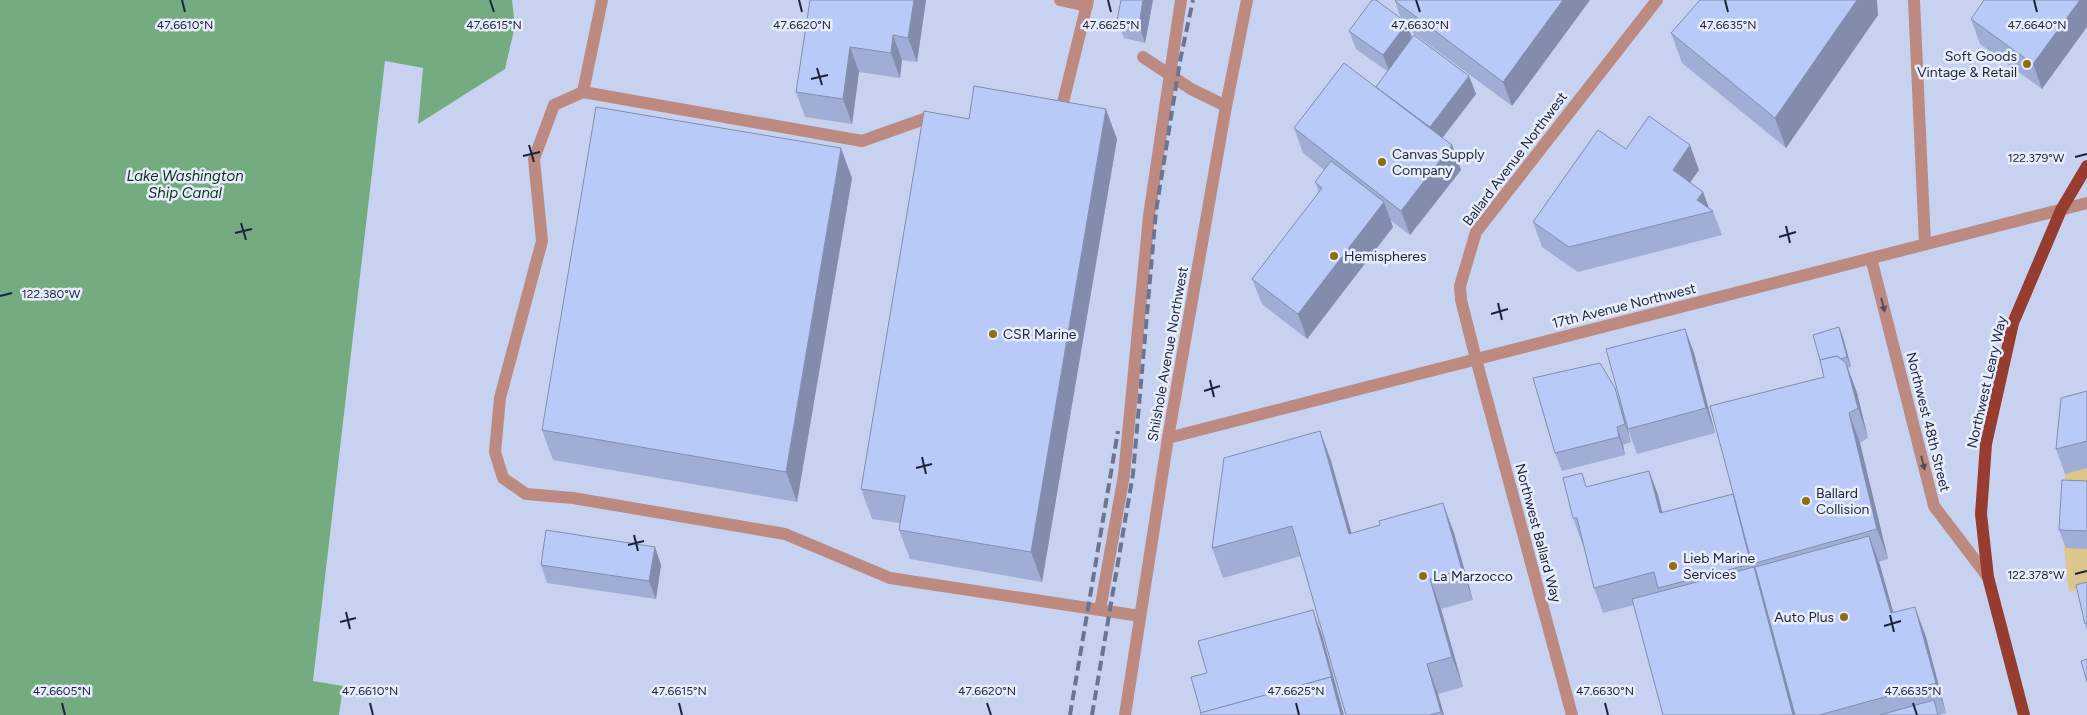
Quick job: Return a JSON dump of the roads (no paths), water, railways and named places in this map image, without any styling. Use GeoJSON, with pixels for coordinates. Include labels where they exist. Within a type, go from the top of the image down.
{"type":"FeatureCollection","features":[{"type":"Feature","properties":{"kind":"main road","name":"Northwest Leary Way"},"geometry":{"type":"LineString","coordinates":[[2024,715],[1988,577],[1981,514],[1986,444],[2014,323],[2061,210],[2087,166]]}},
{"type":"Feature","properties":{"kind":"street"},"geometry":{"type":"LineString","coordinates":[[582,92],[602,0]]}},
{"type":"Feature","properties":{"kind":"street"},"geometry":{"type":"LineString","coordinates":[[1060,0],[1088,3],[1061,111]]}},
{"type":"Feature","properties":{"kind":"street"},"geometry":{"type":"LineString","coordinates":[[1100,610],[1124,475],[1149,216],[1181,0]]}},
{"type":"Feature","properties":{"kind":"street","name":"Shilshole Avenue Northwest"},"geometry":{"type":"LineString","coordinates":[[1125,715],[1168,438],[1226,106],[1247,0]]}},
{"type":"Feature","properties":{"kind":"street","name":"Ballard Avenue Northwest"},"geometry":{"type":"LineString","coordinates":[[1476,359],[1461,300],[1460,286],[1476,232],[1657,0]]}},
{"type":"Feature","properties":{"kind":"street"},"geometry":{"type":"LineString","coordinates":[[1914,0],[1925,244]]}},
{"type":"Feature","properties":{"kind":"street"},"geometry":{"type":"LineString","coordinates":[[1143,57],[1171,76],[1226,106]]}},
{"type":"Feature","properties":{"kind":"street"},"geometry":{"type":"LineString","coordinates":[[927,118],[862,141],[582,92],[554,104],[534,159],[542,241],[500,398],[496,452],[503,478],[526,494],[574,498],[785,534],[890,578],[1140,616]]}},
{"type":"Feature","properties":{"kind":"street","name":"17th Avenue Northwest"},"geometry":{"type":"LineString","coordinates":[[1168,438],[2087,203]]}},
{"type":"Feature","properties":{"kind":"street","name":"Northwest 48th Street"},"geometry":{"type":"LineString","coordinates":[[1871,258],[1934,506],[1988,577]]}},
{"type":"Feature","properties":{"kind":"street","name":"Northwest Ballard Way"},"geometry":{"type":"LineString","coordinates":[[1476,359],[1572,715]]}},
{"type":"Feature","properties":{"kind":"water","name":"Lake Washington Ship Canal"},"geometry":{"type":"Polygon","coordinates":[[[0,0],[512,0],[515,26],[505,69],[418,124],[423,68],[385,61],[313,681],[343,686],[339,715],[0,715],[0,0]]]}},
{"type":"Feature","properties":{"kind":"railway"},"geometry":{"type":"LineString","coordinates":[[1092,715],[1133,474],[1156,211],[1180,61],[1193,0]]}},
{"type":"Feature","properties":{"kind":"railway"},"geometry":{"type":"LineString","coordinates":[[1070,715],[1118,431]]}},
{"type":"Feature","properties":{"kind":"place","name":"Soft Goods Vintage & Retail"},"geometry":{"type":"Point","coordinates":[2027,64]}},
{"type":"Feature","properties":{"kind":"place","name":"Canvas Supply Company"},"geometry":{"type":"Point","coordinates":[1382,162]}},
{"type":"Feature","properties":{"kind":"place","name":"Hemispheres"},"geometry":{"type":"Point","coordinates":[1334,256]}},
{"type":"Feature","properties":{"kind":"place","name":"CSR Marine"},"geometry":{"type":"Point","coordinates":[993,334]}},
{"type":"Feature","properties":{"kind":"place","name":"Ballard Collision"},"geometry":{"type":"Point","coordinates":[1806,501]}},
{"type":"Feature","properties":{"kind":"place","name":"Lieb Marine Services"},"geometry":{"type":"Point","coordinates":[1673,566]}},
{"type":"Feature","properties":{"kind":"place","name":"La Marzocco"},"geometry":{"type":"Point","coordinates":[1423,576]}},
{"type":"Feature","properties":{"kind":"place","name":"Auto Plus"},"geometry":{"type":"Point","coordinates":[1844,617]}}]}
